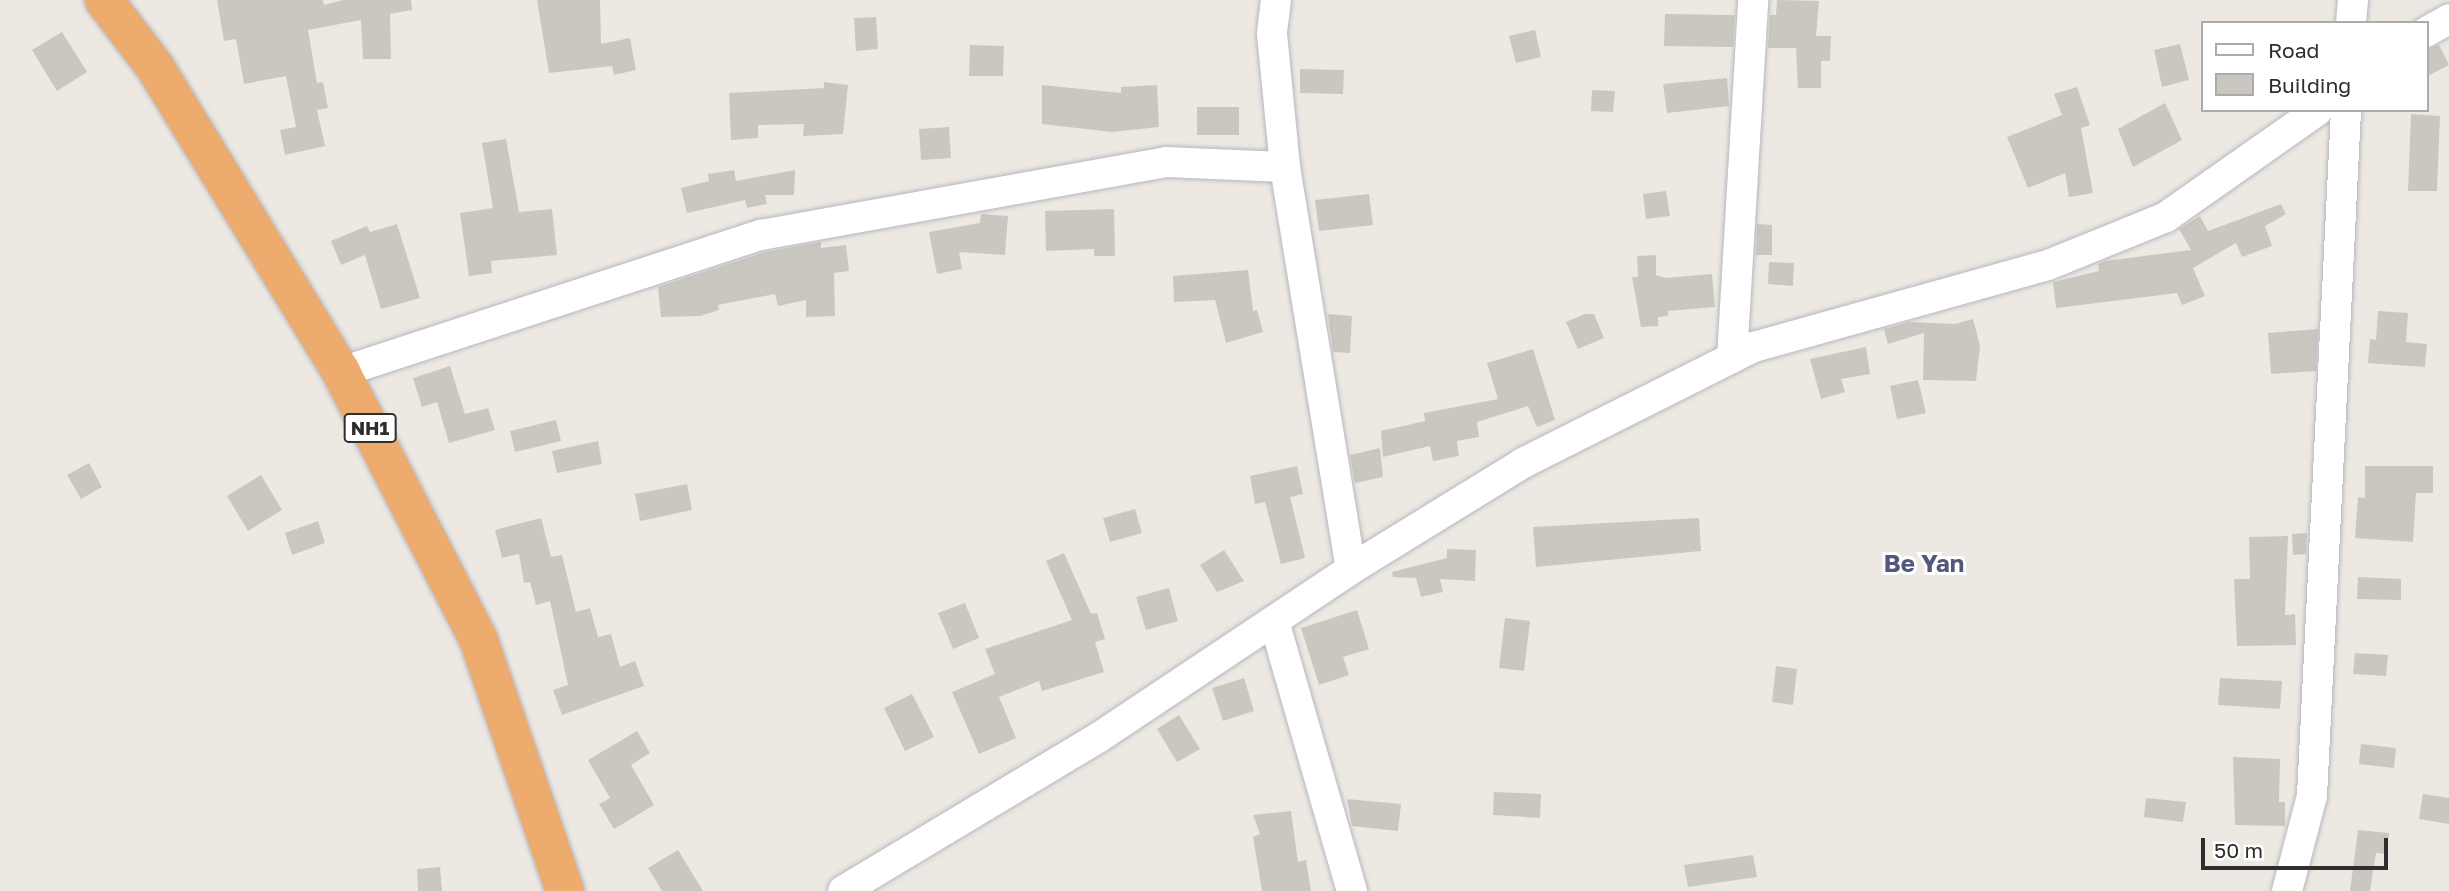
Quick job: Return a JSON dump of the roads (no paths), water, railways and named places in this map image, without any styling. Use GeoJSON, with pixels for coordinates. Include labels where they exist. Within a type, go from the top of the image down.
{"type":"FeatureCollection","features":[{"type":"Feature","properties":{"kind":"highway","name":"NH1"},"geometry":{"type":"LineString","coordinates":[[104,0],[155,67],[341,372],[479,641],[565,891]]}},
{"type":"Feature","properties":{"kind":"street"},"geometry":{"type":"LineString","coordinates":[[1276,0],[1272,34],[1285,167],[1350,569]]}},
{"type":"Feature","properties":{"kind":"street"},"geometry":{"type":"LineString","coordinates":[[1732,358],[1752,0]]}},
{"type":"Feature","properties":{"kind":"street"},"geometry":{"type":"LineString","coordinates":[[2351,21],[2353,0]]}},
{"type":"Feature","properties":{"kind":"street"},"geometry":{"type":"LineString","coordinates":[[2428,31],[2449,19]]}},
{"type":"Feature","properties":{"kind":"street"},"geometry":{"type":"LineString","coordinates":[[843,891],[1098,738],[1350,569],[1523,463],[1754,347],[2048,265],[2166,217],[2315,112]]}},
{"type":"Feature","properties":{"kind":"street"},"geometry":{"type":"LineString","coordinates":[[2287,891],[2312,796],[2346,112]]}},
{"type":"Feature","properties":{"kind":"street"},"geometry":{"type":"LineString","coordinates":[[341,372],[761,235],[1166,162],[1285,167]]}},
{"type":"Feature","properties":{"kind":"street"},"geometry":{"type":"LineString","coordinates":[[1275,621],[1352,891]]}},
{"type":"Feature","properties":{"kind":"district","name":"Be Yan"},"geometry":{"type":"Point","coordinates":[1924,563]}}]}
